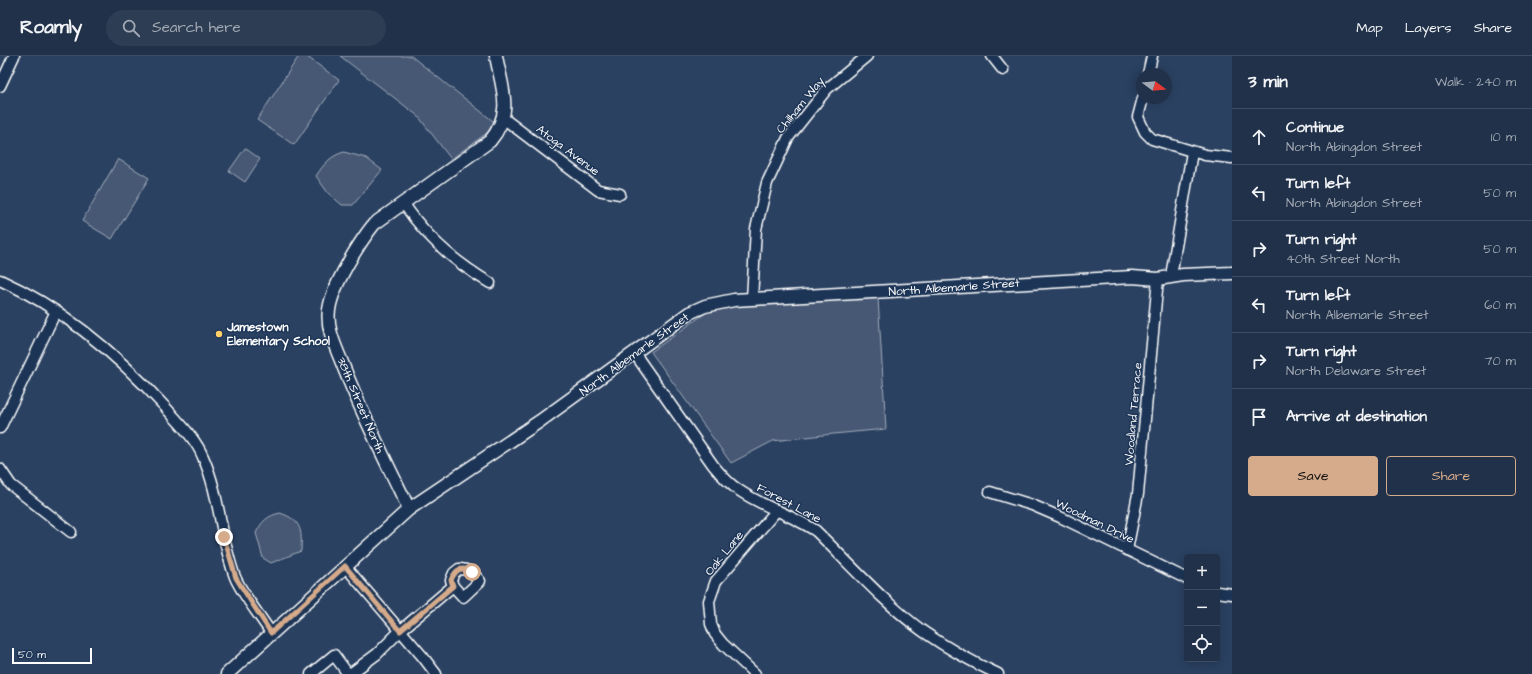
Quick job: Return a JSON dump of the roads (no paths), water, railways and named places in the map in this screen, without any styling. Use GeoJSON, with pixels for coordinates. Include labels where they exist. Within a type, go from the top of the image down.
{"type":"FeatureCollection","features":[{"type":"Feature","properties":{"kind":"street"},"geometry":{"type":"LineString","coordinates":[[0,86],[14,56]]}},
{"type":"Feature","properties":{"kind":"street"},"geometry":{"type":"LineString","coordinates":[[496,56],[504,95],[503,118]]}},
{"type":"Feature","properties":{"kind":"street","name":"Chilham Way"},"geometry":{"type":"LineString","coordinates":[[752,299],[756,229],[767,183],[788,138],[827,89],[867,56]]}},
{"type":"Feature","properties":{"kind":"street"},"geometry":{"type":"LineString","coordinates":[[992,56],[1003,70]]}},
{"type":"Feature","properties":{"kind":"street"},"geometry":{"type":"LineString","coordinates":[[1149,68],[1152,56]]}},
{"type":"Feature","properties":{"kind":"street"},"geometry":{"type":"LineString","coordinates":[[1141,104],[1138,117],[1145,132],[1160,143],[1192,152],[1232,158]]}},
{"type":"Feature","properties":{"kind":"street","name":"38th Street North"},"geometry":{"type":"LineString","coordinates":[[409,509],[380,452],[355,395],[331,335],[328,323],[328,310],[331,298],[364,237],[374,224],[490,141],[497,132],[503,118]]}},
{"type":"Feature","properties":{"kind":"street","name":"Atoga Avenue"},"geometry":{"type":"LineString","coordinates":[[503,118],[598,190],[620,194]]}},
{"type":"Feature","properties":{"kind":"street"},"geometry":{"type":"LineString","coordinates":[[1172,276],[1192,152]]}},
{"type":"Feature","properties":{"kind":"street"},"geometry":{"type":"LineString","coordinates":[[404,204],[426,234],[458,262],[490,283]]}},
{"type":"Feature","properties":{"kind":"street","name":"North Albemarle Street"},"geometry":{"type":"LineString","coordinates":[[227,674],[409,509],[540,421],[635,354],[652,339],[689,313],[704,306],[720,302],[752,299],[1065,280],[1132,277],[1158,279],[1172,276],[1232,273]]}},
{"type":"Feature","properties":{"kind":"street","name":"Woodland Terrace"},"geometry":{"type":"LineString","coordinates":[[1127,550],[1138,494],[1158,279]]}},
{"type":"Feature","properties":{"kind":"street"},"geometry":{"type":"LineString","coordinates":[[0,280],[56,311],[88,333],[138,377],[182,426],[203,455],[216,489],[224,537],[236,578],[271,633]]}},
{"type":"Feature","properties":{"kind":"street"},"geometry":{"type":"LineString","coordinates":[[0,428],[56,311]]}},
{"type":"Feature","properties":{"kind":"street","name":"Forest Lane"},"geometry":{"type":"LineString","coordinates":[[635,354],[713,466],[727,482],[740,492],[802,522],[816,532],[922,631],[955,652],[998,674]]}},
{"type":"Feature","properties":{"kind":"street"},"geometry":{"type":"LineString","coordinates":[[0,469],[11,485],[71,532]]}},
{"type":"Feature","properties":{"kind":"street","name":"Woodman Drive"},"geometry":{"type":"LineString","coordinates":[[990,492],[1032,505],[1184,578]]}},
{"type":"Feature","properties":{"kind":"street","name":"Oak Lane"},"geometry":{"type":"LineString","coordinates":[[755,674],[723,644],[715,634],[711,624],[709,601],[716,581],[777,510]]}},
{"type":"Feature","properties":{"kind":"street"},"geometry":{"type":"LineString","coordinates":[[345,566],[423,656],[436,674]]}},
{"type":"Feature","properties":{"kind":"street"},"geometry":{"type":"LineString","coordinates":[[311,674],[334,655],[349,674],[376,654],[400,631],[453,586]]}},
{"type":"Feature","properties":{"kind":"street"},"geometry":{"type":"LineString","coordinates":[[1220,592],[1232,594]]}},
{"type":"Feature","properties":{"kind":"place","name":"Jamestown Elementary School"},"geometry":{"type":"Point","coordinates":[219,334]}}]}
